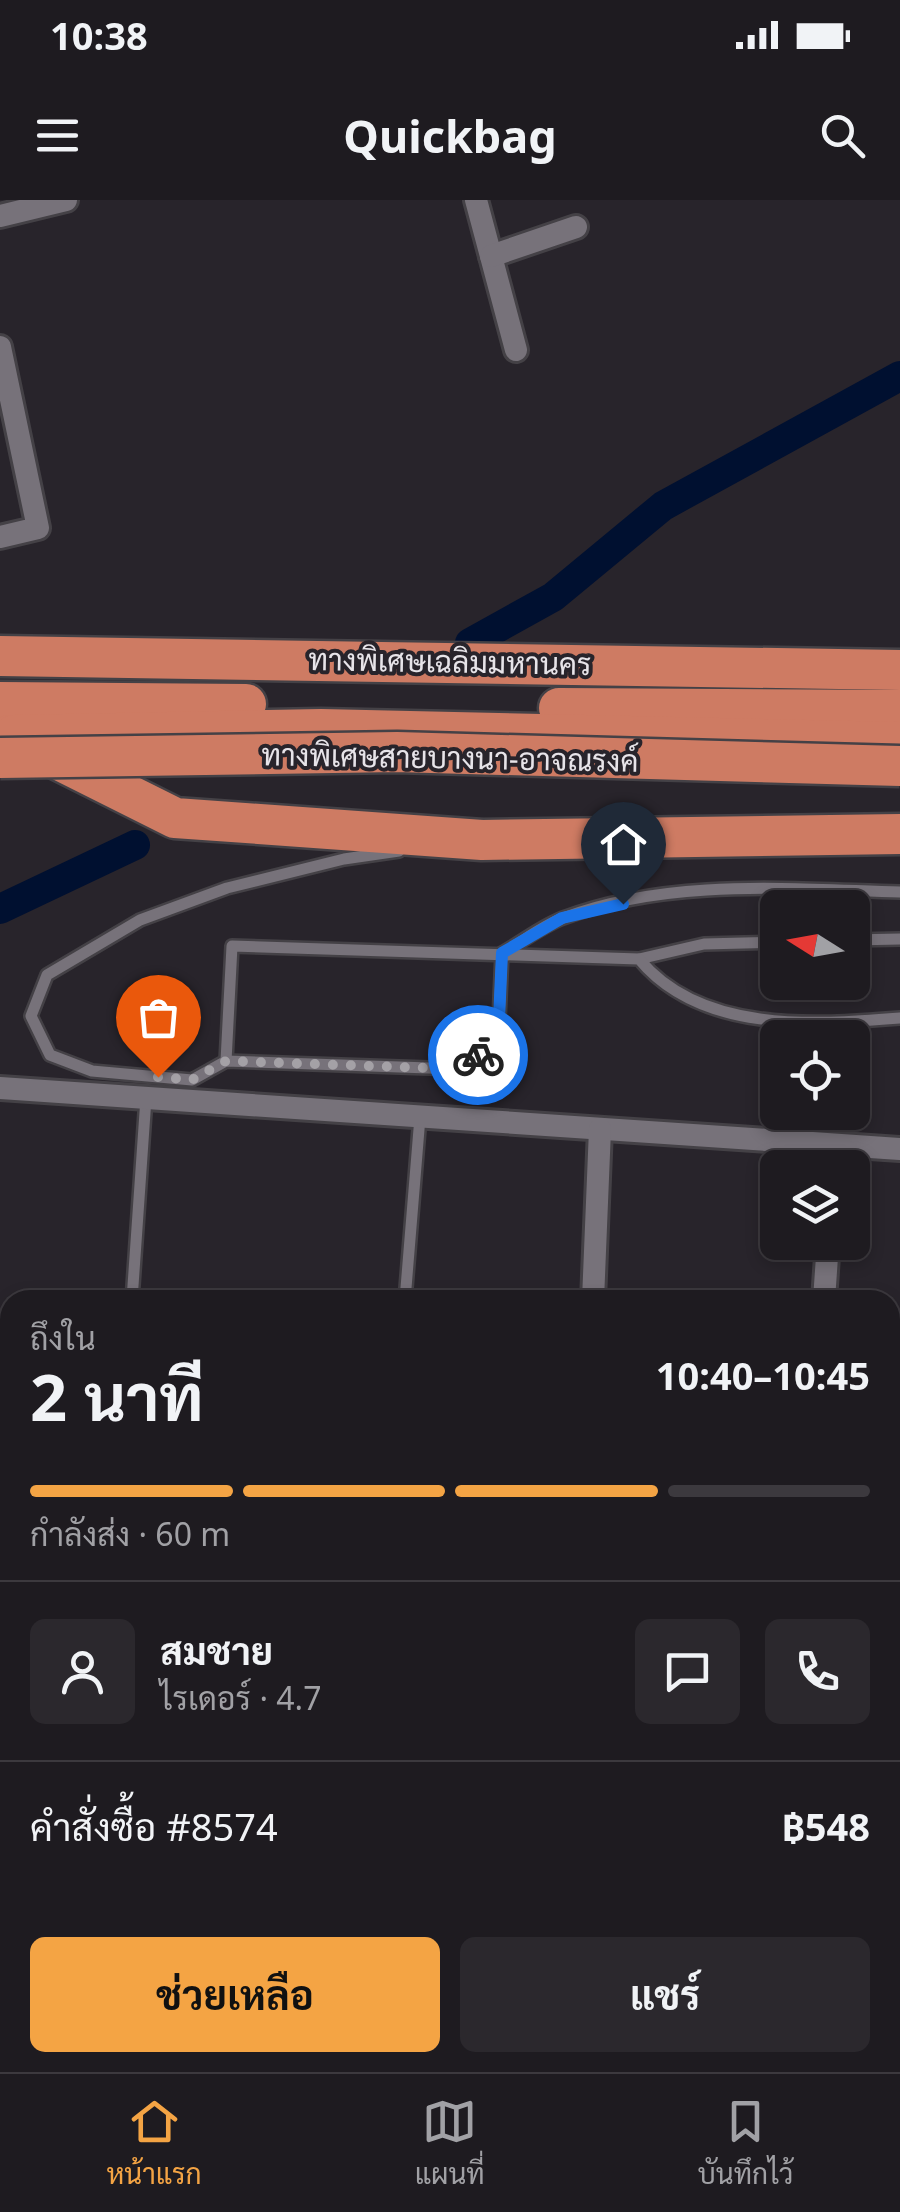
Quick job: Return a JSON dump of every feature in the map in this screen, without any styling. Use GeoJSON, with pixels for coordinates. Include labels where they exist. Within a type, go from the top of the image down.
{"type":"FeatureCollection","features":[{"type":"Feature","properties":{"kind":"highway","name":"ทางพิเศษเฉลิมมหานคร"},"geometry":{"type":"LineString","coordinates":[[0,656],[900,670]]}},
{"type":"Feature","properties":{"kind":"highway","name":"ทางพิเศษสายบางนา-อาจณรงค์"},"geometry":{"type":"LineString","coordinates":[[2,732],[900,710]]}},
{"type":"Feature","properties":{"kind":"highway"},"geometry":{"type":"LineString","coordinates":[[2,732],[322,730],[900,742]]}},
{"type":"Feature","properties":{"kind":"highway","name":"ทางพิเศษสายบางนา-อาจณรงค์"},"geometry":{"type":"LineString","coordinates":[[2,732],[397,752],[900,766]]}},
{"type":"Feature","properties":{"kind":"highway"},"geometry":{"type":"LineString","coordinates":[[2,732],[175,818],[482,840],[900,834]]}},
{"type":"Feature","properties":{"kind":"street"},"geometry":{"type":"LineString","coordinates":[[0,216],[66,200]]}},
{"type":"Feature","properties":{"kind":"street"},"geometry":{"type":"LineString","coordinates":[[476,200],[516,350]]}},
{"type":"Feature","properties":{"kind":"street"},"geometry":{"type":"LineString","coordinates":[[491,256],[576,227]]}},
{"type":"Feature","properties":{"kind":"street"},"geometry":{"type":"LineString","coordinates":[[0,346],[38,528],[0,536]]}},
{"type":"Feature","properties":{"kind":"street"},"geometry":{"type":"LineString","coordinates":[[0,1088],[600,1129],[782,1150]]}},
{"type":"Feature","properties":{"kind":"street"},"geometry":{"type":"LineString","coordinates":[[592,1290],[600,1129]]}},
{"type":"Feature","properties":{"kind":"street"},"geometry":{"type":"LineString","coordinates":[[870,1152],[900,1149]]}},
{"type":"Feature","properties":{"kind":"street"},"geometry":{"type":"LineString","coordinates":[[825,1290],[827,1260]]}},
{"type":"Feature","properties":{"kind":"lane"},"geometry":{"type":"LineString","coordinates":[[482,840],[344,859],[227,888],[140,920],[47,975],[31,1016],[50,1055],[92,1072],[192,1080],[226,1061],[458,1069],[498,1042],[502,953]]}},
{"type":"Feature","properties":{"kind":"lane"},"geometry":{"type":"LineString","coordinates":[[502,953],[562,918],[654,896],[750,888],[900,892]]}},
{"type":"Feature","properties":{"kind":"lane"},"geometry":{"type":"LineString","coordinates":[[870,940],[900,939]]}},
{"type":"Feature","properties":{"kind":"lane"},"geometry":{"type":"LineString","coordinates":[[226,1061],[232,946],[640,959],[704,944],[760,942]]}},
{"type":"Feature","properties":{"kind":"lane"},"geometry":{"type":"LineString","coordinates":[[640,959],[659,983],[684,999],[722,1012],[781,1020],[900,1018]]}},
{"type":"Feature","properties":{"kind":"lane"},"geometry":{"type":"LineString","coordinates":[[133,1290],[146,1098]]}},
{"type":"Feature","properties":{"kind":"lane"},"geometry":{"type":"LineString","coordinates":[[406,1290],[420,1116]]}},
{"type":"Feature","properties":{"kind":"waterway"},"geometry":{"type":"LineString","coordinates":[[470,643],[553,597],[663,506],[900,376]]}},
{"type":"Feature","properties":{"kind":"waterway"},"geometry":{"type":"LineString","coordinates":[[0,909],[135,845]]}},
{"type":"Feature","properties":{"kind":"way so far"},"geometry":{"type":"LineString","coordinates":[[158,1077],[192,1080],[226,1061],[458,1069],[478,1055]]}},
{"type":"Feature","properties":{"kind":"route"},"geometry":{"type":"LineString","coordinates":[[478,1055],[498,1042],[502,953],[562,918],[623,904]]}}]}
